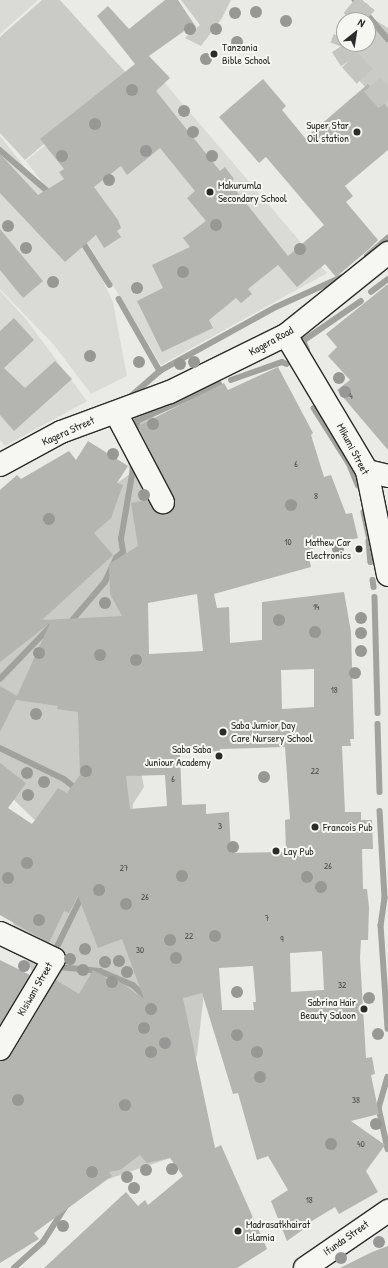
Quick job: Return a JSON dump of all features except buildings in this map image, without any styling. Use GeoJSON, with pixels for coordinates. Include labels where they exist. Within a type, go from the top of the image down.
{"type":"FeatureCollection","features":[{"type":"Feature","properties":{"kind":"street","name":"Kagera Road"},"geometry":{"type":"LineString","coordinates":[[138,403],[170,392],[286,335],[388,253]]}},
{"type":"Feature","properties":{"kind":"street","name":"Mikumi Street"},"geometry":{"type":"LineString","coordinates":[[286,335],[367,471],[388,575]]}},
{"type":"Feature","properties":{"kind":"street","name":"Kagera Street"},"geometry":{"type":"LineString","coordinates":[[0,465],[61,432],[102,416],[116,413],[138,403]]}},
{"type":"Feature","properties":{"kind":"street"},"geometry":{"type":"LineString","coordinates":[[116,413],[163,502]]}},
{"type":"Feature","properties":{"kind":"street"},"geometry":{"type":"LineString","coordinates":[[367,471],[388,476]]}},
{"type":"Feature","properties":{"kind":"street","name":"Kisiwani Street"},"geometry":{"type":"LineString","coordinates":[[0,933],[54,959],[0,1049]]}},
{"type":"Feature","properties":{"kind":"street","name":"Ifunda Street"},"geometry":{"type":"LineString","coordinates":[[305,1268],[388,1211]]}},
{"type":"Feature","properties":{"kind":"shaded area"},"geometry":{"type":"Polygon","coordinates":[[[0,0],[38,0],[0,34],[0,0]]]}},
{"type":"Feature","properties":{"kind":"shaded area"},"geometry":{"type":"Polygon","coordinates":[[[42,0],[60,0],[127,74],[25,160],[0,133],[0,37],[42,0]]]}},
{"type":"Feature","properties":{"kind":"shaded area"},"geometry":{"type":"Polygon","coordinates":[[[181,0],[231,0],[222,18],[201,46],[185,38],[200,25],[181,0]]]}},
{"type":"Feature","properties":{"kind":"shaded area"},"geometry":{"type":"Polygon","coordinates":[[[376,21],[388,28],[388,112],[356,77],[353,53],[376,52],[376,21]]]}},
{"type":"Feature","properties":{"kind":"shaded area","name":"Makurumla Secondary School"},"geometry":{"type":"Polygon","coordinates":[[[146,61],[327,273],[161,365],[84,237],[26,161],[146,61]]]}},
{"type":"Feature","properties":{"kind":"shaded area"},"geometry":{"type":"Polygon","coordinates":[[[0,136],[85,243],[113,302],[127,376],[91,394],[54,345],[0,289],[0,136]]]}},
{"type":"Feature","properties":{"kind":"shaded area"},"geometry":{"type":"Polygon","coordinates":[[[0,291],[25,318],[87,401],[5,446],[0,440],[0,291]]]}},
{"type":"Feature","properties":{"kind":"shaded area"},"geometry":{"type":"Polygon","coordinates":[[[117,406],[151,411],[179,473],[179,535],[99,688],[140,766],[144,787],[133,804],[132,822],[208,957],[197,1055],[169,1097],[173,1157],[85,1187],[44,1003],[4,900],[53,838],[0,786],[0,625],[99,495],[130,474],[117,406]]]}},
{"type":"Feature","properties":{"kind":"waterway"},"geometry":{"type":"LineString","coordinates":[[355,0],[388,39]]}},
{"type":"Feature","properties":{"kind":"waterway"},"geometry":{"type":"LineString","coordinates":[[0,150],[51,194]]}},
{"type":"Feature","properties":{"kind":"waterway"},"geometry":{"type":"LineString","coordinates":[[367,256],[388,238]]}},
{"type":"Feature","properties":{"kind":"waterway"},"geometry":{"type":"LineString","coordinates":[[81,239],[110,285]]}},
{"type":"Feature","properties":{"kind":"waterway"},"geometry":{"type":"LineString","coordinates":[[130,397],[160,371],[276,307],[342,277]]}},
{"type":"Feature","properties":{"kind":"waterway"},"geometry":{"type":"LineString","coordinates":[[371,292],[388,279]]}},
{"type":"Feature","properties":{"kind":"waterway"},"geometry":{"type":"LineString","coordinates":[[119,299],[160,371]]}},
{"type":"Feature","properties":{"kind":"waterway"},"geometry":{"type":"LineString","coordinates":[[307,350],[303,341],[361,301]]}},
{"type":"Feature","properties":{"kind":"waterway"},"geometry":{"type":"LineString","coordinates":[[231,380],[282,362],[287,364]]}},
{"type":"Feature","properties":{"kind":"waterway"},"geometry":{"type":"LineString","coordinates":[[136,435],[137,421],[219,384]]}},
{"type":"Feature","properties":{"kind":"waterway"},"geometry":{"type":"LineString","coordinates":[[314,408],[350,465],[358,485]]}},
{"type":"Feature","properties":{"kind":"waterway"},"geometry":{"type":"LineString","coordinates":[[69,624],[105,582],[116,558],[123,552],[121,539],[134,463]]}},
{"type":"Feature","properties":{"kind":"waterway"},"geometry":{"type":"LineString","coordinates":[[364,512],[369,536]]}},
{"type":"Feature","properties":{"kind":"waterway"},"geometry":{"type":"LineString","coordinates":[[369,541],[371,562]]}},
{"type":"Feature","properties":{"kind":"waterway"},"geometry":{"type":"LineString","coordinates":[[373,580],[374,587]]}},
{"type":"Feature","properties":{"kind":"waterway"},"geometry":{"type":"LineString","coordinates":[[375,597],[378,713]]}},
{"type":"Feature","properties":{"kind":"waterway"},"geometry":{"type":"LineString","coordinates":[[0,679],[52,625]]}},
{"type":"Feature","properties":{"kind":"waterway"},"geometry":{"type":"LineString","coordinates":[[378,724],[380,792]]}},
{"type":"Feature","properties":{"kind":"waterway"},"geometry":{"type":"LineString","coordinates":[[0,748],[64,779],[77,789]]}},
{"type":"Feature","properties":{"kind":"waterway"},"geometry":{"type":"LineString","coordinates":[[380,811],[385,898],[381,925],[388,1029]]}},
{"type":"Feature","properties":{"kind":"waterway"},"geometry":{"type":"LineString","coordinates":[[55,951],[82,896]]}},
{"type":"Feature","properties":{"kind":"waterway"},"geometry":{"type":"LineString","coordinates":[[60,967],[100,971],[133,985],[146,997]]}},
{"type":"Feature","properties":{"kind":"waterway"},"geometry":{"type":"LineString","coordinates":[[388,1077],[379,1108],[388,1149]]}},
{"type":"Feature","properties":{"kind":"waterway"},"geometry":{"type":"LineString","coordinates":[[14,1268],[43,1242],[66,1206]]}},
{"type":"Feature","properties":{"kind":"tunnel"},"geometry":{"type":"LineString","coordinates":[[359,12],[369,0]]}},
{"type":"Feature","properties":{"kind":"tunnel"},"geometry":{"type":"LineString","coordinates":[[345,52],[350,60],[388,102]]}},
{"type":"Feature","properties":{"kind":"place","name":"Tanzania Bible School"},"geometry":{"type":"Point","coordinates":[214,54]}},
{"type":"Feature","properties":{"kind":"place","name":"Super Star Oil station"},"geometry":{"type":"Point","coordinates":[357,132]}},
{"type":"Feature","properties":{"kind":"place","name":"Makurumla Secondary School"},"geometry":{"type":"Point","coordinates":[210,192]}},
{"type":"Feature","properties":{"kind":"place","name":"Mathew Car Electronics"},"geometry":{"type":"Point","coordinates":[359,549]}},
{"type":"Feature","properties":{"kind":"place","name":"Saba Jumior Day Care Nursery School"},"geometry":{"type":"Point","coordinates":[223,732]}},
{"type":"Feature","properties":{"kind":"place","name":"Saba Saba Juniour Academy"},"geometry":{"type":"Point","coordinates":[219,756]}},
{"type":"Feature","properties":{"kind":"place","name":"Francois Pub"},"geometry":{"type":"Point","coordinates":[315,827]}},
{"type":"Feature","properties":{"kind":"place","name":"Lay Pub"},"geometry":{"type":"Point","coordinates":[276,851]}},
{"type":"Feature","properties":{"kind":"place","name":"Sabrina Hair Beauty Saloon"},"geometry":{"type":"Point","coordinates":[364,1009]}},
{"type":"Feature","properties":{"kind":"place","name":"Madrasatkhairat Islamia"},"geometry":{"type":"Point","coordinates":[238,1231]}}]}
